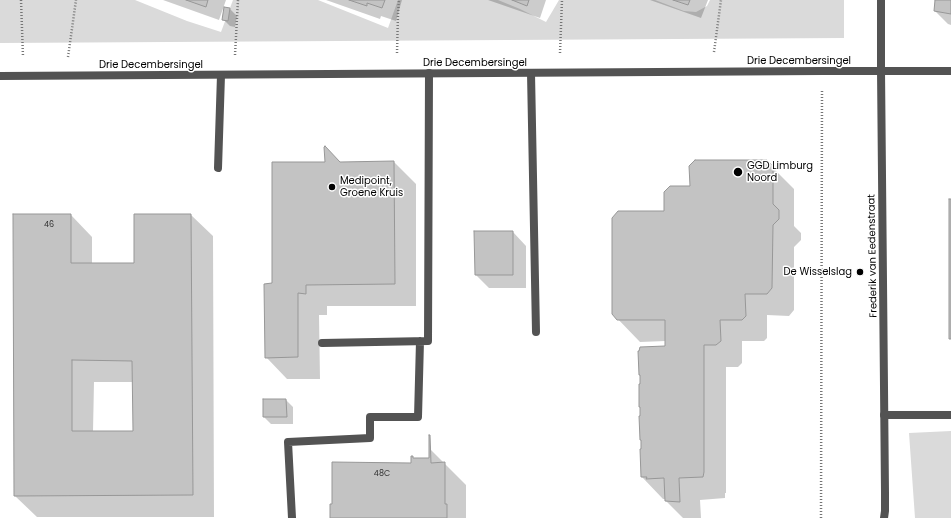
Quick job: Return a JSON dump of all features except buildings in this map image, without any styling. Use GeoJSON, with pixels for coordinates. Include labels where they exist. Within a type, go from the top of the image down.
{"type":"FeatureCollection","features":[{"type":"Feature","properties":{"kind":"street","name":"Frederik van Eedenstraat"},"geometry":{"type":"LineString","coordinates":[[881,0],[885,516]]}},
{"type":"Feature","properties":{"kind":"street","name":"Drie Decembersingel"},"geometry":{"type":"LineString","coordinates":[[0,76],[822,70],[951,71]]}},
{"type":"Feature","properties":{"kind":"street"},"geometry":{"type":"LineString","coordinates":[[322,343],[428,341],[429,73]]}},
{"type":"Feature","properties":{"kind":"street"},"geometry":{"type":"LineString","coordinates":[[531,73],[536,332]]}},
{"type":"Feature","properties":{"kind":"street"},"geometry":{"type":"LineString","coordinates":[[218,168],[221,75]]}},
{"type":"Feature","properties":{"kind":"street"},"geometry":{"type":"LineString","coordinates":[[292,518],[288,442],[370,438],[370,417],[418,417],[420,341]]}},
{"type":"Feature","properties":{"kind":"street"},"geometry":{"type":"LineString","coordinates":[[884,415],[951,415]]}},
{"type":"Feature","properties":{"kind":"path"},"geometry":{"type":"LineString","coordinates":[[21,0],[24,76]]}},
{"type":"Feature","properties":{"kind":"path"},"geometry":{"type":"LineString","coordinates":[[65,76],[76,0]]}},
{"type":"Feature","properties":{"kind":"path"},"geometry":{"type":"LineString","coordinates":[[234,75],[238,0]]}},
{"type":"Feature","properties":{"kind":"path"},"geometry":{"type":"LineString","coordinates":[[397,74],[399,0]]}},
{"type":"Feature","properties":{"kind":"path"},"geometry":{"type":"LineString","coordinates":[[560,72],[562,0]]}},
{"type":"Feature","properties":{"kind":"path"},"geometry":{"type":"LineString","coordinates":[[713,59],[722,0]]}},
{"type":"Feature","properties":{"kind":"path"},"geometry":{"type":"LineString","coordinates":[[822,70],[822,518]]}},
{"type":"Feature","properties":{"kind":"shaded area"},"geometry":{"type":"Polygon","coordinates":[[[0,0],[135,0],[187,21],[221,32],[233,0],[318,0],[388,28],[398,0],[498,0],[546,22],[559,0],[655,0],[684,11],[696,12],[707,6],[710,0],[844,0],[844,38],[0,43],[0,0]]]}},
{"type":"Feature","properties":{"kind":"shaded area"},"geometry":{"type":"Polygon","coordinates":[[[951,431],[951,518],[915,518],[909,433],[951,431]]]}},
{"type":"Feature","properties":{"kind":"place","name":"GGD Limburg Noord"},"geometry":{"type":"Point","coordinates":[738,172]}},
{"type":"Feature","properties":{"kind":"place","name":"Medipoint, Groene Kruis"},"geometry":{"type":"Point","coordinates":[332,187]}},
{"type":"Feature","properties":{"kind":"place","name":"De Wisselslag"},"geometry":{"type":"Point","coordinates":[860,272]}}]}
